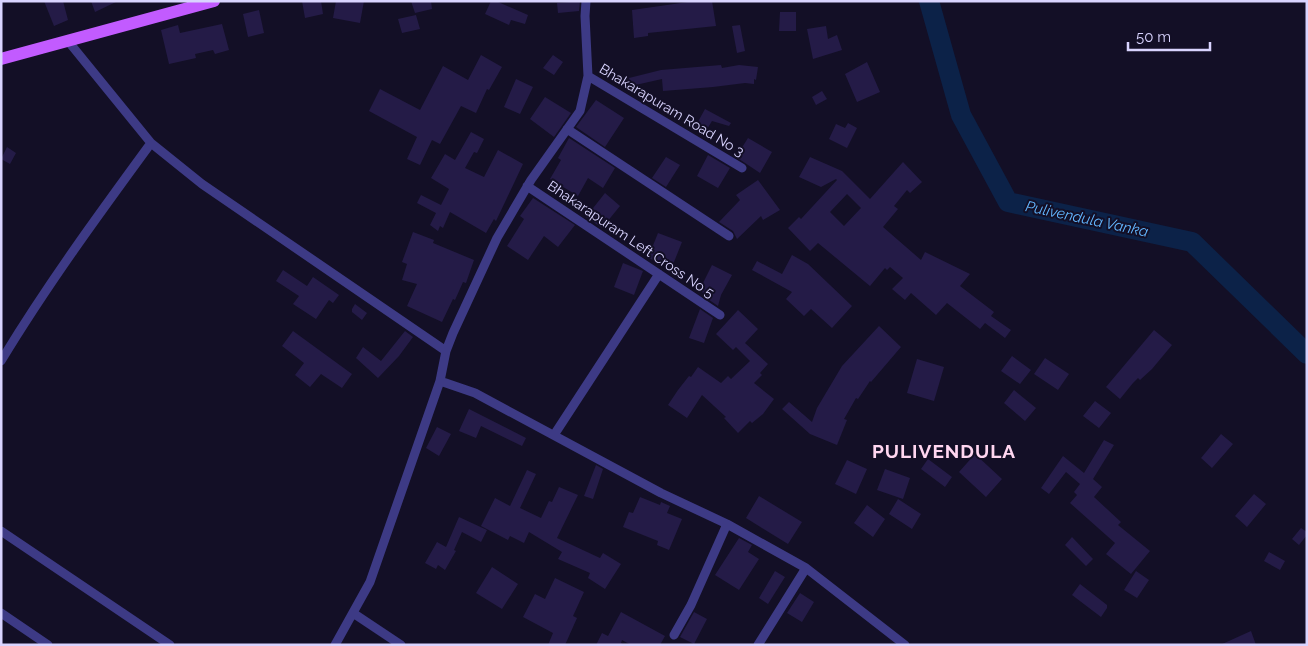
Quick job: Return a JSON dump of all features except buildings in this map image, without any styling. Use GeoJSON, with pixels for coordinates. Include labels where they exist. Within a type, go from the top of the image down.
{"type":"FeatureCollection","features":[{"type":"Feature","properties":{"kind":"main road"},"geometry":{"type":"LineString","coordinates":[[1,59],[214,1]]}},
{"type":"Feature","properties":{"kind":"street"},"geometry":{"type":"LineString","coordinates":[[335,645],[370,582],[440,381],[446,351],[453,334],[497,238],[527,186],[580,110],[588,76],[586,1]]}},
{"type":"Feature","properties":{"kind":"street"},"geometry":{"type":"LineString","coordinates":[[68,41],[151,143],[202,184],[446,351]]}},
{"type":"Feature","properties":{"kind":"street","name":"Bhakarapuram Road No 3"},"geometry":{"type":"LineString","coordinates":[[588,76],[742,168]]}},
{"type":"Feature","properties":{"kind":"street"},"geometry":{"type":"LineString","coordinates":[[567,129],[729,236]]}},
{"type":"Feature","properties":{"kind":"street"},"geometry":{"type":"LineString","coordinates":[[1,361],[27,318],[151,143]]}},
{"type":"Feature","properties":{"kind":"street","name":"Bhakarapuram Left Cross No 5"},"geometry":{"type":"LineString","coordinates":[[527,186],[720,315]]}},
{"type":"Feature","properties":{"kind":"street"},"geometry":{"type":"LineString","coordinates":[[554,435],[659,274]]}},
{"type":"Feature","properties":{"kind":"street"},"geometry":{"type":"LineString","coordinates":[[440,381],[475,392],[661,493],[727,524],[806,568],[904,645]]}},
{"type":"Feature","properties":{"kind":"street"},"geometry":{"type":"LineString","coordinates":[[674,635],[691,605],[727,524]]}},
{"type":"Feature","properties":{"kind":"street"},"geometry":{"type":"LineString","coordinates":[[1,531],[170,645]]}},
{"type":"Feature","properties":{"kind":"street"},"geometry":{"type":"LineString","coordinates":[[758,645],[806,568]]}},
{"type":"Feature","properties":{"kind":"street"},"geometry":{"type":"LineString","coordinates":[[1,613],[48,645]]}},
{"type":"Feature","properties":{"kind":"street"},"geometry":{"type":"LineString","coordinates":[[353,613],[401,645]]}},
{"type":"Feature","properties":{"kind":"waterway","name":"Pulivendula Vanka"},"geometry":{"type":"LineString","coordinates":[[929,1],[961,115],[1008,202],[1192,242],[1307,354]]}},
{"type":"Feature","properties":{"kind":"district","name":"PULIVENDULA"},"geometry":{"type":"Point","coordinates":[944,451]}}]}
